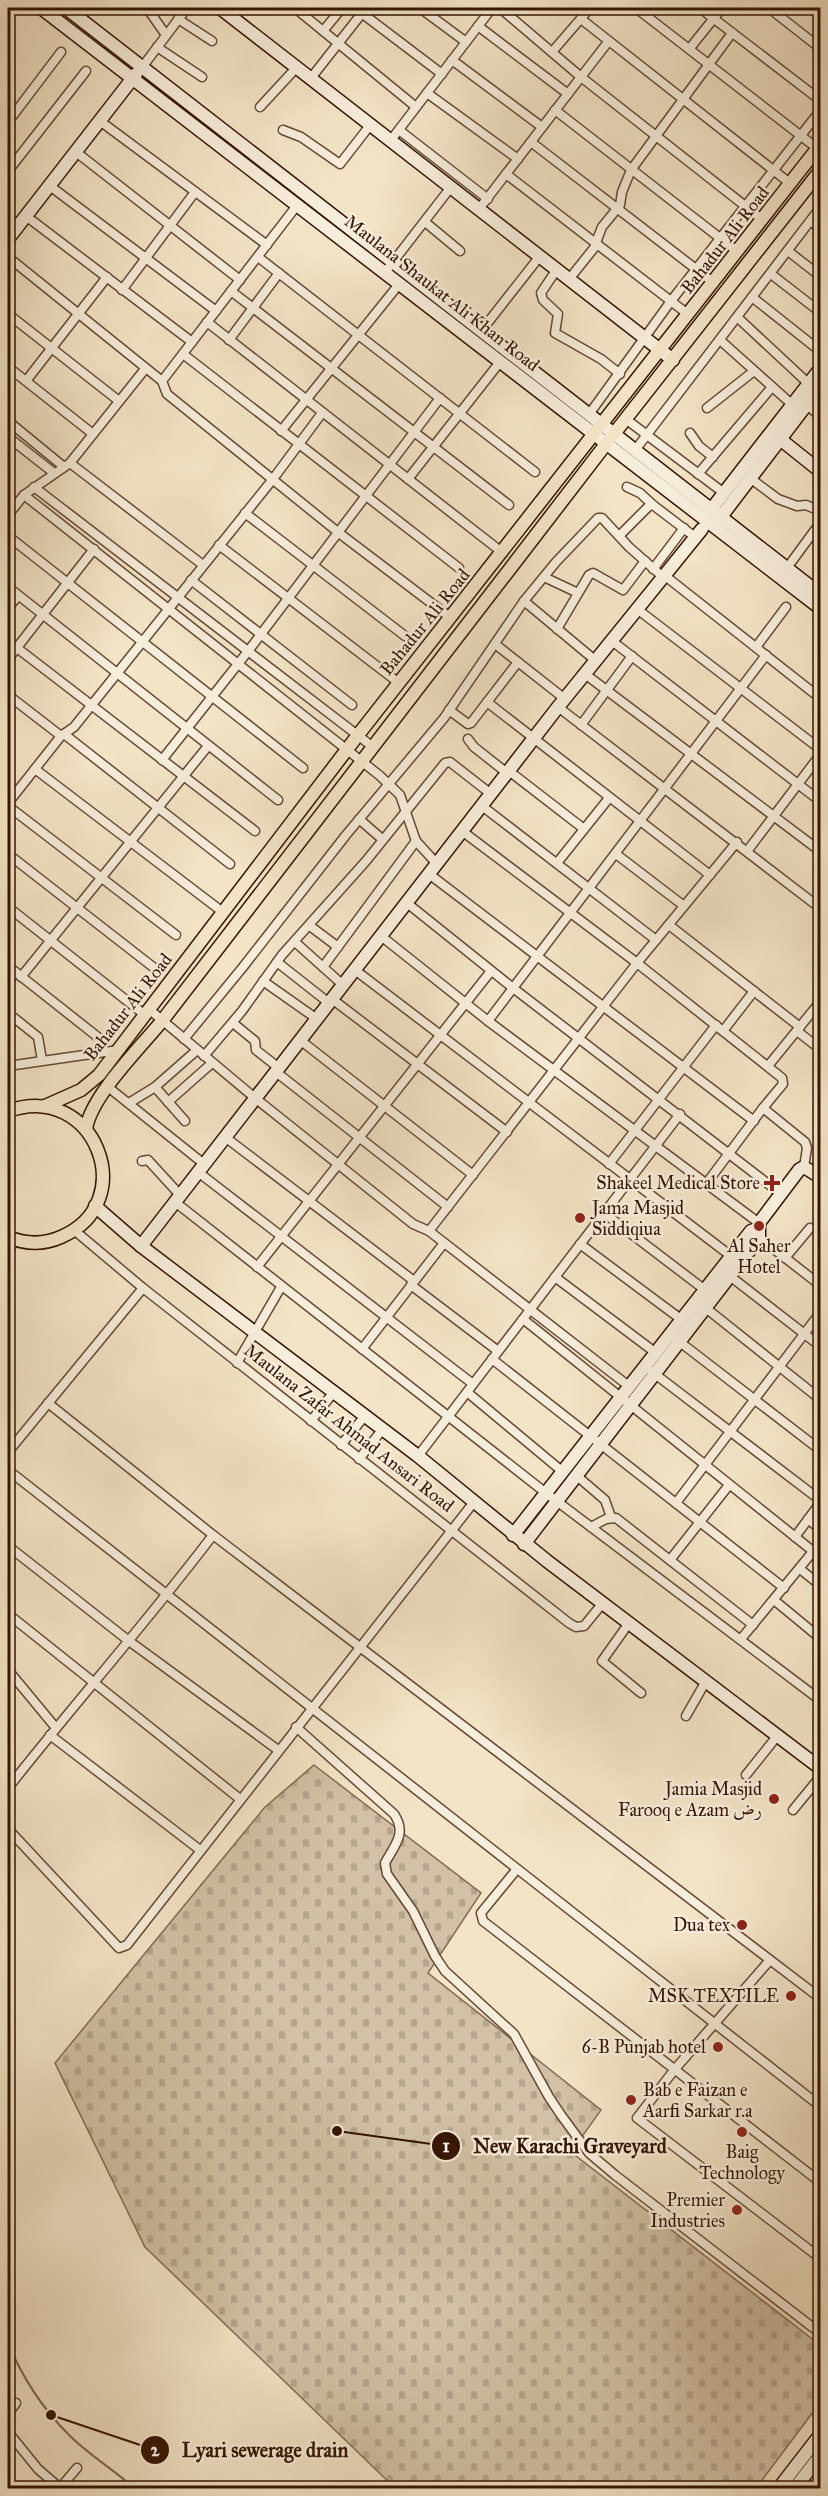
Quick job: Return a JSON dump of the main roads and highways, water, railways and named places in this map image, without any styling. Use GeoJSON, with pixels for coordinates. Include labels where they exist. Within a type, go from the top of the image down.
{"type":"FeatureCollection","features":[{"type":"Feature","properties":{"kind":"main road","name":"Bahadur Ali Road"},"geometry":{"type":"LineString","coordinates":[[45,1106],[69,1097],[88,1085],[119,1050],[358,735],[503,553],[819,147]]}},
{"type":"Feature","properties":{"kind":"main road","name":"Bahadur Ali Road"},"geometry":{"type":"LineString","coordinates":[[86,1129],[92,1110],[108,1087],[162,1021],[606,444],[820,171]]}},
{"type":"Feature","properties":{"kind":"main road"},"geometry":{"type":"LineString","coordinates":[[8,1111],[26,1106],[45,1106],[64,1112],[86,1129],[96,1144],[102,1162],[103,1180],[95,1206],[74,1230],[46,1242],[11,1239]]}},
{"type":"Feature","properties":{"kind":"waterway"},"geometry":{"type":"LineString","coordinates":[[8,2343],[34,2392],[59,2425],[134,2488]]}},
{"type":"Feature","properties":{"kind":"place","name":"Shakeel Medical Store"},"geometry":{"type":"Point","coordinates":[772,1183]}},
{"type":"Feature","properties":{"kind":"place","name":"Jama Masjid Siddiqiua"},"geometry":{"type":"Point","coordinates":[580,1218]}},
{"type":"Feature","properties":{"kind":"place","name":"Al Saher Hotel"},"geometry":{"type":"Point","coordinates":[759,1226]}},
{"type":"Feature","properties":{"kind":"place","name":"Jamia Masjid Farooq e Azam رض"},"geometry":{"type":"Point","coordinates":[774,1799]}},
{"type":"Feature","properties":{"kind":"place","name":"Dua tex"},"geometry":{"type":"Point","coordinates":[742,1925]}},
{"type":"Feature","properties":{"kind":"place","name":"MSK TEXTILE"},"geometry":{"type":"Point","coordinates":[791,1996]}},
{"type":"Feature","properties":{"kind":"place","name":"6-B Punjab hotel"},"geometry":{"type":"Point","coordinates":[718,2047]}},
{"type":"Feature","properties":{"kind":"place","name":"Bab e Faizan e Aarfi Sarkar r.a"},"geometry":{"type":"Point","coordinates":[631,2100]}},
{"type":"Feature","properties":{"kind":"place","name":"New Karachi Graveyard"},"geometry":{"type":"Point","coordinates":[337,2131]}},
{"type":"Feature","properties":{"kind":"place","name":"Baig Technology"},"geometry":{"type":"Point","coordinates":[742,2132]}},
{"type":"Feature","properties":{"kind":"place","name":"Premier Industries"},"geometry":{"type":"Point","coordinates":[737,2210]}},
{"type":"Feature","properties":{"kind":"place","name":"Lyari sewerage drain"},"geometry":{"type":"Point","coordinates":[51,2415]}}]}
